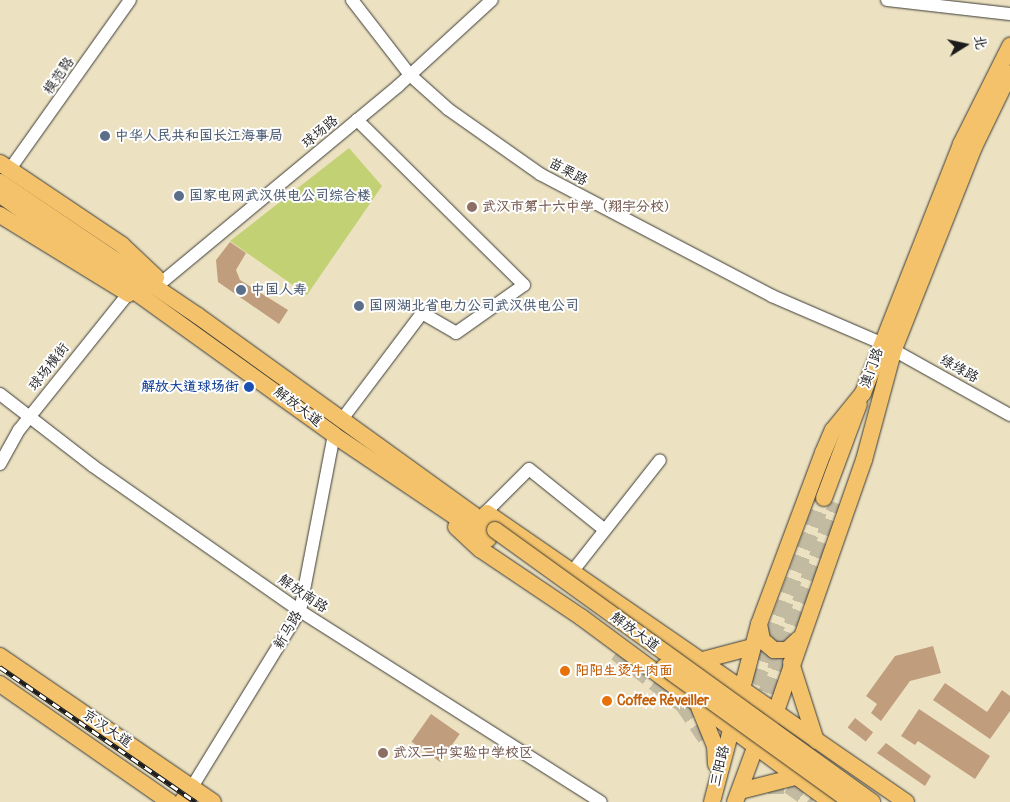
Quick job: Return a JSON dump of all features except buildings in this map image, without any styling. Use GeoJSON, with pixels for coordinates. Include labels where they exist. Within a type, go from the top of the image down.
{"type":"FeatureCollection","features":[{"type":"Feature","properties":{"kind":"main road","name":"澳门路"},"geometry":{"type":"LineString","coordinates":[[775,714],[864,460],[888,346],[961,144],[1010,46]]}},
{"type":"Feature","properties":{"kind":"main road","name":"澳门路"},"geometry":{"type":"LineString","coordinates":[[740,691],[759,624],[822,453],[833,430],[863,393],[888,346],[974,146],[1010,73]]}},
{"type":"Feature","properties":{"kind":"main road","name":"解放大道"},"geometry":{"type":"LineString","coordinates":[[5,166],[122,245],[162,282],[192,320],[334,435],[419,481],[485,512],[775,714]]}},
{"type":"Feature","properties":{"kind":"main road","name":"解放大道"},"geometry":{"type":"LineString","coordinates":[[0,182],[192,320],[343,418],[419,481],[851,802]]}},
{"type":"Feature","properties":{"kind":"main road","name":"解放大道"},"geometry":{"type":"LineString","coordinates":[[0,195],[108,261]]}},
{"type":"Feature","properties":{"kind":"main road","name":"解放大道"},"geometry":{"type":"LineString","coordinates":[[0,216],[128,294],[192,320]]}},
{"type":"Feature","properties":{"kind":"main road"},"geometry":{"type":"LineString","coordinates":[[863,393],[830,501],[881,383]]}},
{"type":"Feature","properties":{"kind":"main road","name":"解放大道"},"geometry":{"type":"LineString","coordinates":[[419,481],[480,549],[581,617],[755,748]]}},
{"type":"Feature","properties":{"kind":"main road","name":"解放大道"},"geometry":{"type":"LineString","coordinates":[[492,535],[872,802]]}},
{"type":"Feature","properties":{"kind":"main road"},"geometry":{"type":"LineString","coordinates":[[581,617],[616,653]]}},
{"type":"Feature","properties":{"kind":"main road"},"geometry":{"type":"LineString","coordinates":[[759,624],[766,646],[782,652],[793,647],[802,634]]}},
{"type":"Feature","properties":{"kind":"main road"},"geometry":{"type":"LineString","coordinates":[[699,662],[752,647]]}},
{"type":"Feature","properties":{"kind":"main road","name":"京汉大道"},"geometry":{"type":"LineString","coordinates":[[0,656],[213,802]]}},
{"type":"Feature","properties":{"kind":"main road"},"geometry":{"type":"LineString","coordinates":[[792,663],[816,741]]}},
{"type":"Feature","properties":{"kind":"main road","name":"京汉大道"},"geometry":{"type":"LineString","coordinates":[[0,684],[170,802]]}},
{"type":"Feature","properties":{"kind":"main road","name":"三阳路"},"geometry":{"type":"LineString","coordinates":[[712,802],[740,691]]}},
{"type":"Feature","properties":{"kind":"main road"},"geometry":{"type":"LineString","coordinates":[[699,707],[715,746],[717,784]]}},
{"type":"Feature","properties":{"kind":"main road"},"geometry":{"type":"LineString","coordinates":[[775,714],[906,802]]}},
{"type":"Feature","properties":{"kind":"main road","name":"三阳路"},"geometry":{"type":"LineString","coordinates":[[737,796],[755,748],[775,714]]}},
{"type":"Feature","properties":{"kind":"main road"},"geometry":{"type":"LineString","coordinates":[[755,748],[831,802]]}},
{"type":"Feature","properties":{"kind":"main road"},"geometry":{"type":"LineString","coordinates":[[737,796],[794,777]]}},
{"type":"Feature","properties":{"kind":"main road","name":"新马路"},"geometry":{"type":"LineString","coordinates":[[182,802],[192,787]]}},
{"type":"Feature","properties":{"kind":"street","name":"模范路"},"geometry":{"type":"LineString","coordinates":[[5,166],[130,0]]}},
{"type":"Feature","properties":{"kind":"street","name":"苗栗路"},"geometry":{"type":"LineString","coordinates":[[352,0],[410,75],[448,109],[540,174],[772,296],[888,346]]}},
{"type":"Feature","properties":{"kind":"street","name":"球场路"},"geometry":{"type":"LineString","coordinates":[[162,282],[410,75],[492,0]]}},
{"type":"Feature","properties":{"kind":"street"},"geometry":{"type":"LineString","coordinates":[[887,0],[1010,14]]}},
{"type":"Feature","properties":{"kind":"street"},"geometry":{"type":"LineString","coordinates":[[343,418],[422,313],[456,334],[524,285],[357,120]]}},
{"type":"Feature","properties":{"kind":"street","name":"球场横街"},"geometry":{"type":"LineString","coordinates":[[0,464],[29,416],[128,294]]}},
{"type":"Feature","properties":{"kind":"street","name":"绿缘路"},"geometry":{"type":"LineString","coordinates":[[888,346],[1010,415]]}},
{"type":"Feature","properties":{"kind":"street","name":"解放南路"},"geometry":{"type":"LineString","coordinates":[[0,394],[300,611],[601,802]]}},
{"type":"Feature","properties":{"kind":"street","name":"新马路"},"geometry":{"type":"LineString","coordinates":[[192,787],[300,611],[334,435]]}},
{"type":"Feature","properties":{"kind":"street"},"geometry":{"type":"LineString","coordinates":[[572,572],[660,460]]}},
{"type":"Feature","properties":{"kind":"street"},"geometry":{"type":"LineString","coordinates":[[485,512],[528,469],[605,530]]}},
{"type":"Feature","properties":{"kind":"green space"},"geometry":{"type":"Polygon","coordinates":[[[349,148],[382,186],[307,295],[230,241],[349,148]]]}},
{"type":"Feature","properties":{"kind":"tunnel"},"geometry":{"type":"LineString","coordinates":[[747,707],[824,498]]}},
{"type":"Feature","properties":{"kind":"tunnel"},"geometry":{"type":"LineString","coordinates":[[758,715],[837,503]]}},
{"type":"Feature","properties":{"kind":"tunnel"},"geometry":{"type":"LineString","coordinates":[[616,653],[683,705],[708,742]]}},
{"type":"Feature","properties":{"kind":"tunnel"},"geometry":{"type":"LineString","coordinates":[[768,786],[789,786],[812,802]]}},
{"type":"Feature","properties":{"kind":"railway"},"geometry":{"type":"LineString","coordinates":[[0,667],[196,802]]}},
{"type":"Feature","properties":{"kind":"place","name":"中华人民共和国长江海事局"},"geometry":{"type":"Point","coordinates":[105,136]}},
{"type":"Feature","properties":{"kind":"place","name":"国家电网武汉供电公司综合楼"},"geometry":{"type":"Point","coordinates":[179,196]}},
{"type":"Feature","properties":{"kind":"place","name":"武汉市第十六中学（翔宇分校）"},"geometry":{"type":"Point","coordinates":[472,207]}},
{"type":"Feature","properties":{"kind":"place","name":"中国人寿"},"geometry":{"type":"Point","coordinates":[241,290]}},
{"type":"Feature","properties":{"kind":"place","name":"国网湖北省电力公司武汉供电公司"},"geometry":{"type":"Point","coordinates":[359,306]}},
{"type":"Feature","properties":{"kind":"place","name":"解放大道球场街"},"geometry":{"type":"Point","coordinates":[249,387]}},
{"type":"Feature","properties":{"kind":"place","name":"阳阳生烫牛肉面"},"geometry":{"type":"Point","coordinates":[565,671]}},
{"type":"Feature","properties":{"kind":"place","name":"Coffee Réveiller"},"geometry":{"type":"Point","coordinates":[607,701]}},
{"type":"Feature","properties":{"kind":"place","name":"武汉二中实验中学校区"},"geometry":{"type":"Point","coordinates":[383,753]}}]}
